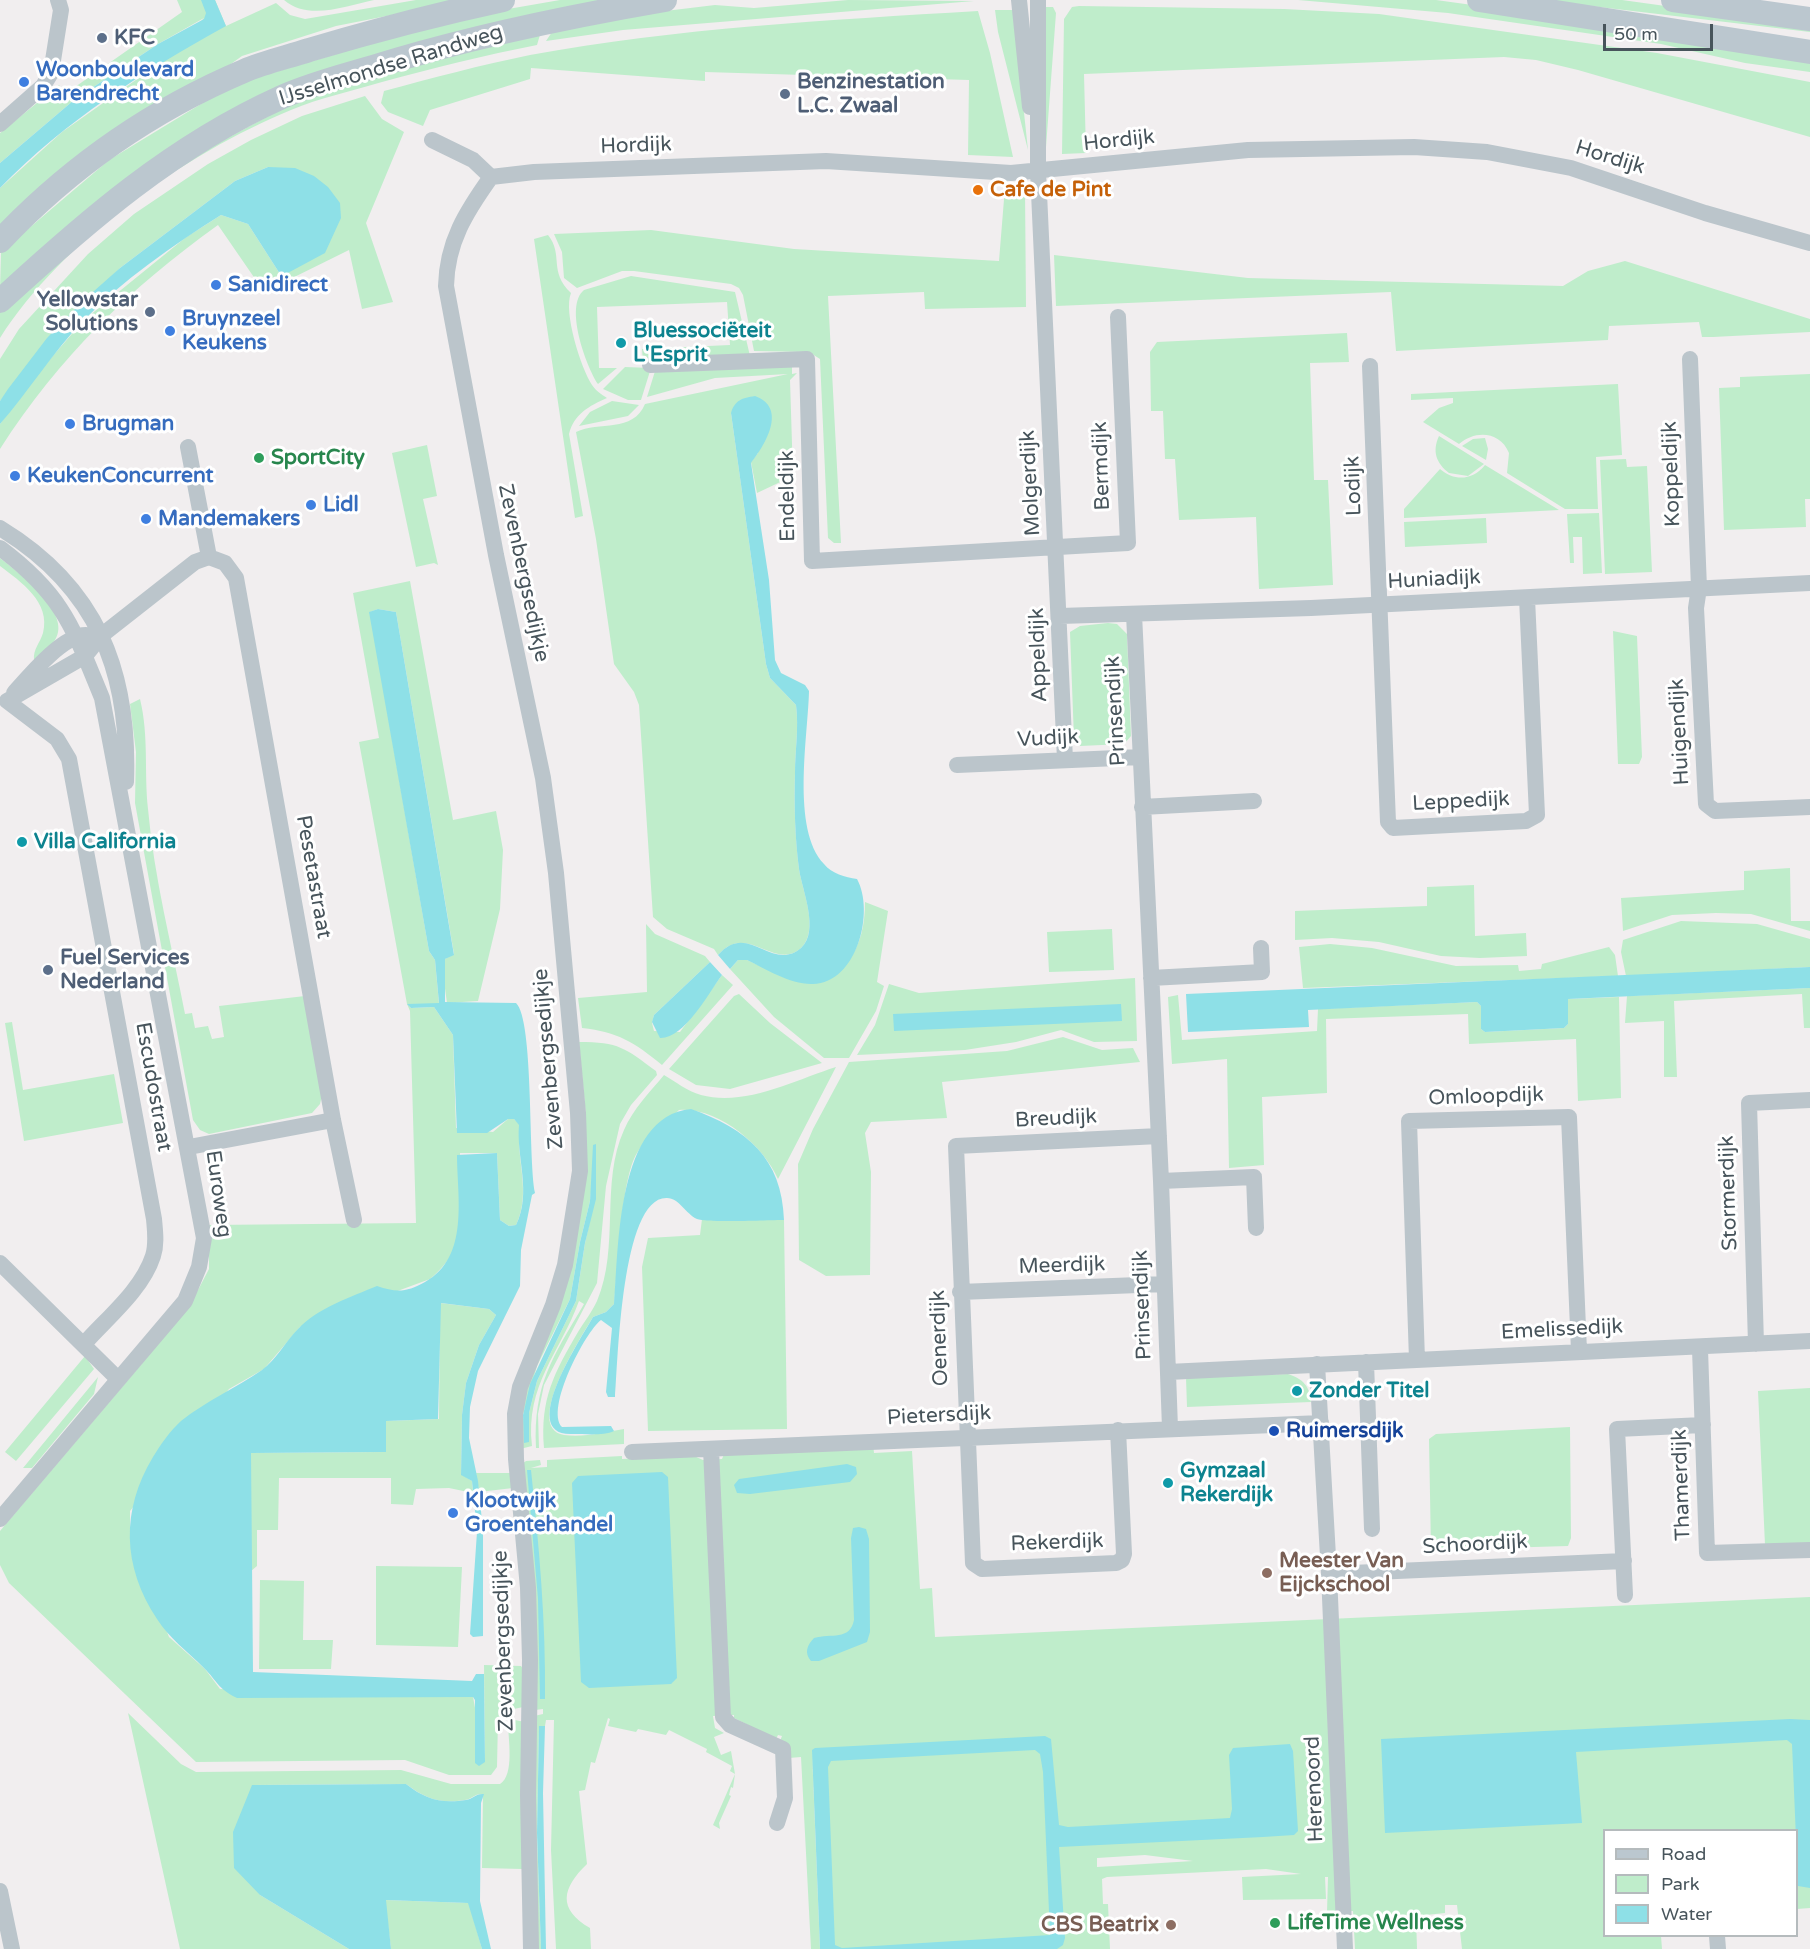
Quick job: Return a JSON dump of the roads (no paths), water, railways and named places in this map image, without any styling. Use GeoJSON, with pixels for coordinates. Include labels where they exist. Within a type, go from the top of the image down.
{"type":"FeatureCollection","features":[{"type":"Feature","properties":{"kind":"main road","name":"IJsselmondse Randweg"},"geometry":{"type":"LineString","coordinates":[[0,241],[57,186],[90,160],[138,127],[188,97],[246,70],[312,49],[445,13],[503,0]]}},
{"type":"Feature","properties":{"kind":"main road","name":"IJsselmondse Randweg"},"geometry":{"type":"LineString","coordinates":[[0,301],[114,199],[160,167],[283,97],[430,49],[498,31],[552,19],[665,0]]}},
{"type":"Feature","properties":{"kind":"main road"},"geometry":{"type":"LineString","coordinates":[[1479,0],[1810,52]]}},
{"type":"Feature","properties":{"kind":"main road"},"geometry":{"type":"LineString","coordinates":[[1673,0],[1810,19]]}},
{"type":"Feature","properties":{"kind":"street"},"geometry":{"type":"LineString","coordinates":[[0,124],[43,86],[51,73],[61,10],[58,0]]}},
{"type":"Feature","properties":{"kind":"street","name":"Molgerdijk"},"geometry":{"type":"LineString","coordinates":[[1019,0],[1023,61],[1038,171]]}},
{"type":"Feature","properties":{"kind":"street","name":"Molgerdijk"},"geometry":{"type":"LineString","coordinates":[[812,561],[1057,548],[1038,171],[1038,0]]}},
{"type":"Feature","properties":{"kind":"street"},"geometry":{"type":"LineString","coordinates":[[432,140],[473,160],[491,177]]}},
{"type":"Feature","properties":{"kind":"street","name":"Hordijk"},"geometry":{"type":"LineString","coordinates":[[491,177],[534,172],[826,161],[1011,173],[1248,150],[1414,147],[1487,152],[1571,168],[1705,213],[1810,243]]}},
{"type":"Feature","properties":{"kind":"street","name":"Zevenbergsedijkje"},"geometry":{"type":"LineString","coordinates":[[491,177],[466,212],[451,244],[446,264],[446,286],[496,555],[543,778],[556,873],[578,1113],[580,1170],[565,1265],[553,1305],[520,1387],[515,1414],[516,1459],[528,1588],[530,1648],[528,1795],[531,1949]]}},
{"type":"Feature","properties":{"kind":"street","name":"Bermdijk"},"geometry":{"type":"LineString","coordinates":[[1057,548],[1128,543],[1118,317]]}},
{"type":"Feature","properties":{"kind":"street","name":"Endeldijk"},"geometry":{"type":"LineString","coordinates":[[650,365],[752,359],[807,359],[812,561]]}},
{"type":"Feature","properties":{"kind":"street","name":"Koppeldijk"},"geometry":{"type":"LineString","coordinates":[[1690,359],[1699,588]]}},
{"type":"Feature","properties":{"kind":"street","name":"Lodijk"},"geometry":{"type":"LineString","coordinates":[[1370,366],[1381,605]]}},
{"type":"Feature","properties":{"kind":"street"},"geometry":{"type":"LineString","coordinates":[[4,704],[85,656],[102,634],[195,562],[209,557],[188,447]]}},
{"type":"Feature","properties":{"kind":"street","name":"Euroweg"},"geometry":{"type":"LineString","coordinates":[[0,528],[18,539],[57,572],[87,608],[102,634],[122,693],[128,743],[125,810]]}},
{"type":"Feature","properties":{"kind":"street","name":"Euroweg"},"geometry":{"type":"LineString","coordinates":[[0,548],[28,569],[52,594],[76,635],[102,698],[189,1148],[204,1238],[199,1267],[184,1301],[0,1519]]}},
{"type":"Feature","properties":{"kind":"street","name":"Appeldijk"},"geometry":{"type":"LineString","coordinates":[[1057,548],[1065,760]]}},
{"type":"Feature","properties":{"kind":"street","name":"Pesetastraat"},"geometry":{"type":"LineString","coordinates":[[209,557],[225,562],[236,578],[333,1120],[354,1220]]}},
{"type":"Feature","properties":{"kind":"street","name":"Huniadijk"},"geometry":{"type":"LineString","coordinates":[[1060,616],[1381,605],[1810,583]]}},
{"type":"Feature","properties":{"kind":"street","name":"Huigendijk"},"geometry":{"type":"LineString","coordinates":[[1699,588],[1696,608],[1706,804],[1715,811],[1810,807]]}},
{"type":"Feature","properties":{"kind":"street","name":"Leppedijk"},"geometry":{"type":"LineString","coordinates":[[1381,605],[1388,822],[1394,828],[1526,821],[1537,815],[1527,598]]}},
{"type":"Feature","properties":{"kind":"street","name":"Prinsendijk"},"geometry":{"type":"LineString","coordinates":[[1134,614],[1161,1181],[1170,1428]]}},
{"type":"Feature","properties":{"kind":"street"},"geometry":{"type":"LineString","coordinates":[[4,704],[36,668],[76,635],[102,634]]}},
{"type":"Feature","properties":{"kind":"street","name":"Escudostraat"},"geometry":{"type":"LineString","coordinates":[[4,704],[57,739],[69,759],[154,1219],[156,1240],[154,1255],[147,1270],[84,1344]]}},
{"type":"Feature","properties":{"kind":"street","name":"Vudijk"},"geometry":{"type":"LineString","coordinates":[[957,765],[1140,757]]}},
{"type":"Feature","properties":{"kind":"street"},"geometry":{"type":"LineString","coordinates":[[1142,807],[1254,801]]}},
{"type":"Feature","properties":{"kind":"street"},"geometry":{"type":"LineString","coordinates":[[1151,978],[1262,972],[1261,948]]}},
{"type":"Feature","properties":{"kind":"street","name":"Stormerdijk"},"geometry":{"type":"LineString","coordinates":[[1756,1344],[1749,1103],[1810,1100]]}},
{"type":"Feature","properties":{"kind":"street","name":"Omloopdijk"},"geometry":{"type":"LineString","coordinates":[[1417,1360],[1409,1121],[1569,1117],[1579,1350]]}},
{"type":"Feature","properties":{"kind":"street"},"geometry":{"type":"LineString","coordinates":[[189,1148],[333,1120]]}},
{"type":"Feature","properties":{"kind":"street","name":"Breudijk"},"geometry":{"type":"LineString","coordinates":[[956,1146],[1159,1136]]}},
{"type":"Feature","properties":{"kind":"street","name":"Oenerdijk"},"geometry":{"type":"LineString","coordinates":[[956,1146],[960,1292],[973,1563]]}},
{"type":"Feature","properties":{"kind":"street"},"geometry":{"type":"LineString","coordinates":[[1161,1181],[1254,1177],[1256,1228]]}},
{"type":"Feature","properties":{"kind":"street"},"geometry":{"type":"LineString","coordinates":[[0,1263],[118,1379]]}},
{"type":"Feature","properties":{"kind":"street","name":"Meerdijk"},"geometry":{"type":"LineString","coordinates":[[960,1292],[1164,1284]]}},
{"type":"Feature","properties":{"kind":"street","name":"Emelissedijk"},"geometry":{"type":"LineString","coordinates":[[1317,1364],[1579,1350],[1700,1349],[1810,1341]]}},
{"type":"Feature","properties":{"kind":"street","name":"Thamerdijk"},"geometry":{"type":"LineString","coordinates":[[1700,1349],[1707,1553],[1810,1550]]}},
{"type":"Feature","properties":{"kind":"street"},"geometry":{"type":"LineString","coordinates":[[1366,1362],[1372,1529]]}},
{"type":"Feature","properties":{"kind":"street"},"geometry":{"type":"LineString","coordinates":[[1168,1372],[1317,1364],[1329,1574]]}},
{"type":"Feature","properties":{"kind":"street"},"geometry":{"type":"LineString","coordinates":[[1170,1428],[1321,1423]]}},
{"type":"Feature","properties":{"kind":"street"},"geometry":{"type":"LineString","coordinates":[[1625,1595],[1617,1429],[1703,1425]]}},
{"type":"Feature","properties":{"kind":"street","name":"Pietersdijk"},"geometry":{"type":"LineString","coordinates":[[632,1452],[1170,1428]]}},
{"type":"Feature","properties":{"kind":"street","name":"Rekerdijk"},"geometry":{"type":"LineString","coordinates":[[973,1563],[982,1569],[1116,1563],[1122,1560],[1124,1554],[1118,1430]]}},
{"type":"Feature","properties":{"kind":"street"},"geometry":{"type":"LineString","coordinates":[[711,1449],[723,1717],[730,1725],[783,1749],[785,1798],[777,1823]]}},
{"type":"Feature","properties":{"kind":"street","name":"Schoordijk"},"geometry":{"type":"LineString","coordinates":[[1329,1574],[1624,1561]]}},
{"type":"Feature","properties":{"kind":"street","name":"Herenoord"},"geometry":{"type":"LineString","coordinates":[[1329,1574],[1345,1949]]}},
{"type":"Feature","properties":{"kind":"street"},"geometry":{"type":"LineString","coordinates":[[0,1891],[12,1949]]}},
{"type":"Feature","properties":{"kind":"water"},"geometry":{"type":"Polygon","coordinates":[[[201,0],[215,0],[226,26],[136,79],[78,119],[0,188],[0,163],[74,100],[158,44],[204,19],[206,13],[201,0]]]}},
{"type":"Feature","properties":{"kind":"water"},"geometry":{"type":"Polygon","coordinates":[[[268,167],[295,168],[314,176],[328,187],[340,203],[341,218],[325,253],[284,275],[280,274],[248,224],[221,215],[149,264],[98,306],[61,346],[0,424],[0,401],[8,389],[47,338],[85,299],[120,268],[235,181],[268,167]]]}},
{"type":"Feature","properties":{"kind":"water"},"geometry":{"type":"Polygon","coordinates":[[[755,396],[765,402],[772,418],[767,437],[751,463],[769,580],[775,660],[781,673],[805,685],[809,691],[804,782],[804,806],[808,829],[814,848],[824,864],[839,874],[857,879],[864,909],[863,926],[851,959],[841,972],[828,981],[813,984],[787,979],[747,960],[738,960],[730,969],[718,955],[729,946],[740,943],[750,944],[780,955],[790,954],[801,948],[806,941],[810,921],[799,869],[796,833],[796,705],[770,678],[766,664],[731,413],[740,400],[755,396]]]}},
{"type":"Feature","properties":{"kind":"water"},"geometry":{"type":"Polygon","coordinates":[[[378,609],[396,612],[454,955],[445,959],[445,1002],[516,1003],[522,1015],[526,1035],[535,1193],[532,1195],[521,1250],[520,1286],[478,1371],[470,1407],[469,1438],[478,1481],[483,1531],[483,1636],[473,1637],[470,1634],[477,1532],[472,1481],[461,1475],[462,1415],[466,1383],[479,1345],[496,1315],[489,1309],[441,1303],[438,1419],[386,1421],[386,1452],[251,1453],[253,1672],[472,1681],[476,1674],[484,1674],[485,1762],[479,1766],[475,1763],[475,1700],[473,1697],[237,1698],[230,1694],[221,1688],[204,1668],[173,1639],[157,1619],[137,1579],[130,1538],[135,1497],[143,1477],[159,1447],[181,1421],[262,1370],[306,1321],[325,1309],[377,1286],[390,1290],[413,1288],[439,1271],[449,1258],[458,1225],[457,1155],[497,1153],[500,1220],[509,1226],[516,1225],[521,1213],[523,1188],[519,1125],[514,1119],[508,1119],[487,1133],[457,1133],[453,1035],[434,1007],[411,1008],[407,1004],[439,1003],[435,960],[429,951],[369,612],[378,609]]]}},
{"type":"Feature","properties":{"kind":"water"},"geometry":{"type":"Polygon","coordinates":[[[710,962],[722,975],[703,1004],[678,1031],[660,1038],[652,1022],[654,1015],[710,962]]]}},
{"type":"Feature","properties":{"kind":"water"},"geometry":{"type":"Polygon","coordinates":[[[1810,967],[1810,988],[1568,999],[1568,1024],[1564,1028],[1485,1032],[1481,1029],[1481,1006],[1477,1002],[1308,1010],[1309,1027],[1188,1032],[1186,994],[1810,967]]]}},
{"type":"Feature","properties":{"kind":"water"},"geometry":{"type":"Polygon","coordinates":[[[1121,1004],[1122,1021],[894,1031],[893,1014],[1121,1004]]]}},
{"type":"Feature","properties":{"kind":"water"},"geometry":{"type":"Polygon","coordinates":[[[691,1109],[729,1126],[758,1149],[776,1179],[782,1198],[784,1220],[703,1220],[693,1217],[679,1203],[671,1199],[667,1198],[652,1205],[640,1224],[631,1251],[621,1319],[615,1397],[608,1397],[606,1392],[612,1328],[601,1320],[577,1354],[559,1404],[558,1418],[562,1427],[611,1426],[614,1431],[605,1434],[573,1434],[557,1431],[550,1420],[551,1404],[557,1384],[593,1317],[606,1312],[614,1304],[621,1220],[626,1188],[635,1159],[648,1135],[666,1117],[691,1109]]]}},
{"type":"Feature","properties":{"kind":"water"},"geometry":{"type":"Polygon","coordinates":[[[596,1144],[596,1199],[585,1243],[576,1301],[537,1381],[529,1413],[529,1442],[524,1443],[523,1415],[530,1384],[570,1299],[590,1201],[593,1145],[596,1144]]]}},
{"type":"Feature","properties":{"kind":"water"},"geometry":{"type":"Polygon","coordinates":[[[847,1464],[856,1467],[857,1474],[850,1482],[750,1494],[737,1493],[734,1485],[739,1479],[847,1464]]]}},
{"type":"Feature","properties":{"kind":"water"},"geometry":{"type":"Polygon","coordinates":[[[527,1470],[531,1470],[539,1556],[545,1699],[540,1699],[538,1599],[527,1470]]]}},
{"type":"Feature","properties":{"kind":"water"},"geometry":{"type":"Polygon","coordinates":[[[662,1472],[668,1477],[677,1678],[671,1684],[589,1688],[581,1682],[572,1483],[578,1476],[662,1472]]]}},
{"type":"Feature","properties":{"kind":"water"},"geometry":{"type":"Polygon","coordinates":[[[853,1528],[866,1529],[869,1539],[870,1632],[867,1642],[819,1661],[811,1661],[807,1649],[814,1638],[844,1634],[852,1627],[854,1620],[851,1538],[853,1528]]]}},
{"type":"Feature","properties":{"kind":"water"},"geometry":{"type":"Polygon","coordinates":[[[1790,1719],[1810,1720],[1810,1888],[1798,1886],[1798,1829],[1796,1829],[1792,1744],[1787,1740],[1576,1752],[1582,1823],[1385,1833],[1381,1739],[1790,1719]]]}},
{"type":"Feature","properties":{"kind":"water"},"geometry":{"type":"Polygon","coordinates":[[[539,1726],[545,1726],[543,1793],[546,1949],[541,1949],[537,1833],[539,1726]]]}},
{"type":"Feature","properties":{"kind":"water"},"geometry":{"type":"Polygon","coordinates":[[[1045,1736],[1051,1739],[1059,1825],[1068,1827],[1230,1818],[1232,1809],[1229,1755],[1233,1748],[1290,1744],[1293,1751],[1298,1831],[1294,1835],[1059,1847],[1065,1938],[1063,1945],[1057,1949],[820,1949],[812,1750],[815,1748],[1045,1736]],[[1035,1750],[831,1761],[828,1767],[835,1945],[842,1948],[1050,1935],[1043,1772],[1040,1754],[1035,1750]]]}},
{"type":"Feature","properties":{"kind":"water"},"geometry":{"type":"Polygon","coordinates":[[[406,1784],[427,1797],[441,1801],[466,1800],[484,1794],[481,1803],[480,1901],[491,1949],[482,1949],[468,1903],[386,1900],[391,1949],[349,1949],[260,1895],[234,1868],[233,1832],[252,1785],[406,1784]]]}},
{"type":"Feature","properties":{"kind":"place","name":"KFC"},"geometry":{"type":"Point","coordinates":[102,38]}},
{"type":"Feature","properties":{"kind":"place","name":"Woonboulevard Barendrecht"},"geometry":{"type":"Point","coordinates":[24,82]}},
{"type":"Feature","properties":{"kind":"place","name":"Benzinestation L.C. Zwaal"},"geometry":{"type":"Point","coordinates":[785,94]}},
{"type":"Feature","properties":{"kind":"place","name":"Cafe de Pint"},"geometry":{"type":"Point","coordinates":[978,190]}},
{"type":"Feature","properties":{"kind":"place","name":"Sanidirect"},"geometry":{"type":"Point","coordinates":[216,285]}},
{"type":"Feature","properties":{"kind":"place","name":"Yellowstar Solutions"},"geometry":{"type":"Point","coordinates":[150,312]}},
{"type":"Feature","properties":{"kind":"place","name":"Bruynzeel Keukens"},"geometry":{"type":"Point","coordinates":[170,331]}},
{"type":"Feature","properties":{"kind":"place","name":"Bluessociëteit L'Esprit"},"geometry":{"type":"Point","coordinates":[621,343]}},
{"type":"Feature","properties":{"kind":"place","name":"Brugman"},"geometry":{"type":"Point","coordinates":[70,424]}},
{"type":"Feature","properties":{"kind":"place","name":"SportCity"},"geometry":{"type":"Point","coordinates":[259,458]}},
{"type":"Feature","properties":{"kind":"place","name":"KeukenConcurrent"},"geometry":{"type":"Point","coordinates":[15,476]}},
{"type":"Feature","properties":{"kind":"place","name":"Lidl"},"geometry":{"type":"Point","coordinates":[311,505]}},
{"type":"Feature","properties":{"kind":"place","name":"Mandemakers"},"geometry":{"type":"Point","coordinates":[146,519]}},
{"type":"Feature","properties":{"kind":"place","name":"Villa California"},"geometry":{"type":"Point","coordinates":[22,842]}},
{"type":"Feature","properties":{"kind":"place","name":"Fuel Services Nederland"},"geometry":{"type":"Point","coordinates":[48,970]}},
{"type":"Feature","properties":{"kind":"place","name":"Zonder Titel"},"geometry":{"type":"Point","coordinates":[1297,1391]}},
{"type":"Feature","properties":{"kind":"place","name":"Ruimersdijk"},"geometry":{"type":"Point","coordinates":[1274,1431]}},
{"type":"Feature","properties":{"kind":"place","name":"Gymzaal Rekerdijk"},"geometry":{"type":"Point","coordinates":[1168,1483]}},
{"type":"Feature","properties":{"kind":"place","name":"Klootwijk Groentehandel"},"geometry":{"type":"Point","coordinates":[453,1513]}},
{"type":"Feature","properties":{"kind":"place","name":"Meester Van Eijckschool"},"geometry":{"type":"Point","coordinates":[1267,1573]}},
{"type":"Feature","properties":{"kind":"place","name":"LifeTime Wellness"},"geometry":{"type":"Point","coordinates":[1275,1923]}},
{"type":"Feature","properties":{"kind":"place","name":"CBS Beatrix"},"geometry":{"type":"Point","coordinates":[1171,1925]}}]}
